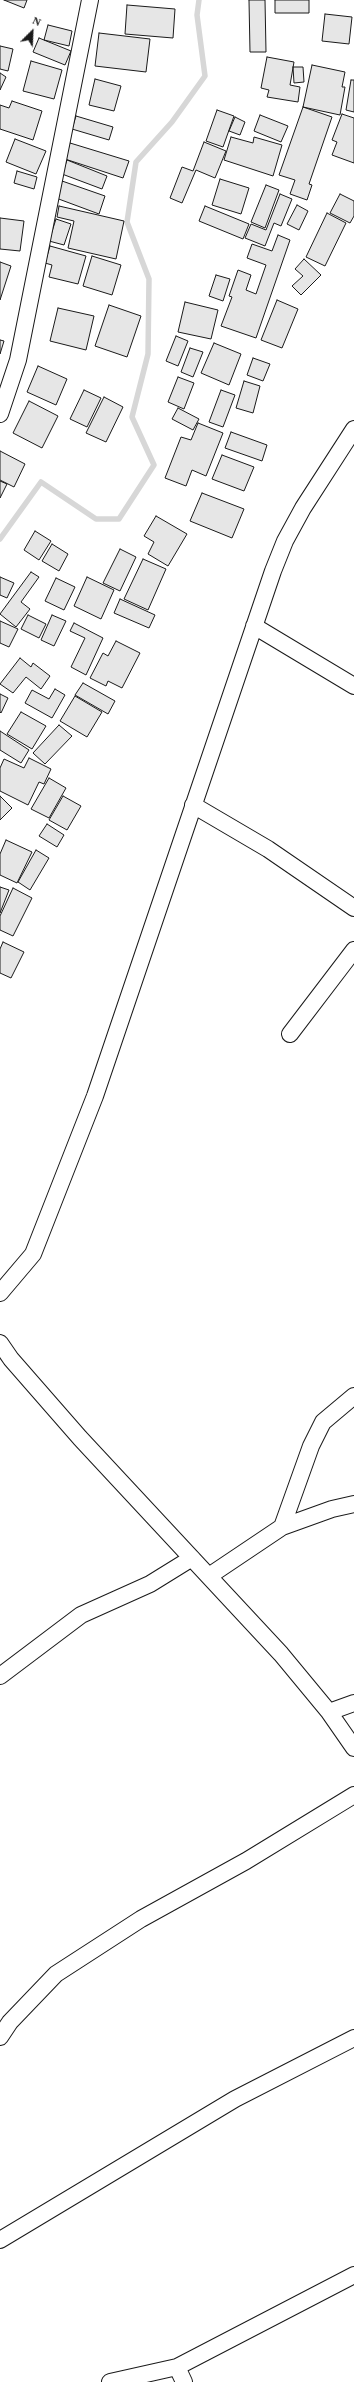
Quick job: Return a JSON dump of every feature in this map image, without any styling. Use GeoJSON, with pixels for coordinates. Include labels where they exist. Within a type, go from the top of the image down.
{"type":"FeatureCollection","features":[{"type":"Feature","properties":{"kind":"street"},"geometry":{"type":"LineString","coordinates":[[0,414],[18,360],[90,0]]}},
{"type":"Feature","properties":{"kind":"street"},"geometry":{"type":"LineString","coordinates":[[0,1294],[33,1254],[43,1233],[74,1145],[95,1096],[254,626],[285,541],[354,429]]}},
{"type":"Feature","properties":{"kind":"street"},"geometry":{"type":"LineString","coordinates":[[254,626],[354,686]]}},
{"type":"Feature","properties":{"kind":"street"},"geometry":{"type":"LineString","coordinates":[[194,805],[268,849],[354,908]]}},
{"type":"Feature","properties":{"kind":"street"},"geometry":{"type":"LineString","coordinates":[[290,1034],[354,950]]}},
{"type":"Feature","properties":{"kind":"street"},"geometry":{"type":"LineString","coordinates":[[0,1343],[11,1359],[80,1438],[281,1654],[329,1712],[354,1748]]}},
{"type":"Feature","properties":{"kind":"street"},"geometry":{"type":"LineString","coordinates":[[282,1527],[311,1446],[323,1422],[354,1396]]}},
{"type":"Feature","properties":{"kind":"street"},"geometry":{"type":"LineString","coordinates":[[209,1576],[282,1527],[332,1509],[354,1504]]}},
{"type":"Feature","properties":{"kind":"street"},"geometry":{"type":"LineString","coordinates":[[0,1676],[81,1615],[150,1584],[192,1558]]}},
{"type":"Feature","properties":{"kind":"street"},"geometry":{"type":"LineString","coordinates":[[329,1712],[354,1703]]}},
{"type":"Feature","properties":{"kind":"street"},"geometry":{"type":"LineString","coordinates":[[0,2037],[10,2022],[56,1974],[141,1919],[246,1861],[354,1795]]}},
{"type":"Feature","properties":{"kind":"street"},"geometry":{"type":"LineString","coordinates":[[0,2240],[235,2099],[354,2038]]}},
{"type":"Feature","properties":{"kind":"street"},"geometry":{"type":"LineString","coordinates":[[110,2382],[177,2367],[354,2275]]}},
{"type":"Feature","properties":{"kind":"street"},"geometry":{"type":"LineString","coordinates":[[177,2367],[184,2382]]}},
{"type":"Feature","properties":{"kind":"building"},"geometry":{"type":"Polygon","coordinates":[[[4,0],[27,0],[24,8],[4,0]]]}},
{"type":"Feature","properties":{"kind":"building"},"geometry":{"type":"Polygon","coordinates":[[[249,0],[265,0],[266,52],[250,52],[249,0]]]}},
{"type":"Feature","properties":{"kind":"building"},"geometry":{"type":"Polygon","coordinates":[[[275,0],[309,0],[309,13],[275,13],[275,0]]]}},
{"type":"Feature","properties":{"kind":"building"},"geometry":{"type":"Polygon","coordinates":[[[127,5],[175,9],[173,38],[125,34],[127,5]]]}},
{"type":"Feature","properties":{"kind":"building"},"geometry":{"type":"Polygon","coordinates":[[[325,14],[352,17],[349,44],[322,41],[325,14]]]}},
{"type":"Feature","properties":{"kind":"building"},"geometry":{"type":"Polygon","coordinates":[[[48,25],[72,31],[69,46],[44,40],[48,25]]]}},
{"type":"Feature","properties":{"kind":"building"},"geometry":{"type":"Polygon","coordinates":[[[99,33],[150,39],[146,72],[95,66],[99,33]]]}},
{"type":"Feature","properties":{"kind":"building"},"geometry":{"type":"Polygon","coordinates":[[[39,38],[71,51],[65,65],[33,52],[39,38]]]}},
{"type":"Feature","properties":{"kind":"building"},"geometry":{"type":"Polygon","coordinates":[[[0,46],[13,49],[8,71],[0,69],[0,46]]]}},
{"type":"Feature","properties":{"kind":"building"},"geometry":{"type":"Polygon","coordinates":[[[267,57],[294,62],[290,85],[300,87],[298,102],[267,97],[269,90],[261,88],[267,57]]]}},
{"type":"Feature","properties":{"kind":"building"},"geometry":{"type":"Polygon","coordinates":[[[31,61],[62,70],[54,99],[23,91],[31,61]]]}},
{"type":"Feature","properties":{"kind":"building"},"geometry":{"type":"Polygon","coordinates":[[[312,65],[345,72],[342,87],[345,87],[340,115],[303,107],[312,65]]]}},
{"type":"Feature","properties":{"kind":"building"},"geometry":{"type":"Polygon","coordinates":[[[293,67],[303,67],[304,82],[294,83],[293,67]]]}},
{"type":"Feature","properties":{"kind":"building"},"geometry":{"type":"Polygon","coordinates":[[[0,73],[6,77],[0,90],[0,73]]]}},
{"type":"Feature","properties":{"kind":"building"},"geometry":{"type":"Polygon","coordinates":[[[95,79],[121,86],[114,111],[89,105],[95,79]]]}},
{"type":"Feature","properties":{"kind":"building"},"geometry":{"type":"Polygon","coordinates":[[[351,80],[354,80],[354,112],[346,110],[351,80]]]}},
{"type":"Feature","properties":{"kind":"building"},"geometry":{"type":"Polygon","coordinates":[[[12,101],[42,111],[33,140],[0,129],[0,105],[9,108],[12,101]]]}},
{"type":"Feature","properties":{"kind":"building"},"geometry":{"type":"Polygon","coordinates":[[[303,107],[332,117],[309,184],[312,185],[307,200],[290,194],[295,180],[279,175],[303,107]]]}},
{"type":"Feature","properties":{"kind":"building"},"geometry":{"type":"Polygon","coordinates":[[[217,110],[234,116],[223,147],[206,141],[217,110]]]}},
{"type":"Feature","properties":{"kind":"building"},"geometry":{"type":"Polygon","coordinates":[[[342,114],[354,118],[354,163],[332,155],[337,142],[332,140],[342,114]]]}},
{"type":"Feature","properties":{"kind":"building"},"geometry":{"type":"Polygon","coordinates":[[[260,115],[288,126],[281,142],[254,131],[260,115]]]}},
{"type":"Feature","properties":{"kind":"building"},"geometry":{"type":"Polygon","coordinates":[[[76,116],[113,127],[109,140],[72,129],[76,116]]]}},
{"type":"Feature","properties":{"kind":"building"},"geometry":{"type":"Polygon","coordinates":[[[235,117],[245,122],[240,135],[229,131],[235,117]]]}},
{"type":"Feature","properties":{"kind":"building"},"geometry":{"type":"Polygon","coordinates":[[[231,137],[253,143],[254,137],[282,145],[273,176],[224,160],[231,137]]]}},
{"type":"Feature","properties":{"kind":"building"},"geometry":{"type":"Polygon","coordinates":[[[15,139],[46,151],[36,174],[6,162],[15,139]]]}},
{"type":"Feature","properties":{"kind":"building"},"geometry":{"type":"Polygon","coordinates":[[[204,142],[226,151],[215,178],[196,170],[182,203],[170,198],[182,167],[193,171],[204,142]]]}},
{"type":"Feature","properties":{"kind":"building"},"geometry":{"type":"Polygon","coordinates":[[[70,143],[129,161],[123,178],[65,159],[70,143]]]}},
{"type":"Feature","properties":{"kind":"building"},"geometry":{"type":"Polygon","coordinates":[[[67,160],[107,176],[102,189],[62,174],[67,160]]]}},
{"type":"Feature","properties":{"kind":"building"},"geometry":{"type":"Polygon","coordinates":[[[17,171],[37,177],[34,189],[14,183],[17,171]]]}},
{"type":"Feature","properties":{"kind":"building"},"geometry":{"type":"Polygon","coordinates":[[[220,179],[249,188],[241,214],[212,205],[220,179]]]}},
{"type":"Feature","properties":{"kind":"building"},"geometry":{"type":"Polygon","coordinates":[[[62,181],[105,196],[99,214],[56,198],[62,181]]]}},
{"type":"Feature","properties":{"kind":"building"},"geometry":{"type":"Polygon","coordinates":[[[266,185],[279,190],[265,228],[251,222],[266,185]]]}},
{"type":"Feature","properties":{"kind":"building"},"geometry":{"type":"Polygon","coordinates":[[[280,194],[292,199],[281,226],[274,223],[265,246],[245,238],[251,224],[266,230],[280,194]]]}},
{"type":"Feature","properties":{"kind":"building"},"geometry":{"type":"Polygon","coordinates":[[[340,194],[354,201],[354,216],[350,223],[330,213],[340,194]]]}},
{"type":"Feature","properties":{"kind":"building"},"geometry":{"type":"Polygon","coordinates":[[[297,205],[308,211],[299,230],[287,224],[297,205]]]}},
{"type":"Feature","properties":{"kind":"building"},"geometry":{"type":"Polygon","coordinates":[[[59,206],[124,221],[116,259],[68,248],[74,221],[57,217],[59,206]]]}},
{"type":"Feature","properties":{"kind":"building"},"geometry":{"type":"Polygon","coordinates":[[[205,206],[249,224],[243,239],[199,221],[205,206]]]}},
{"type":"Feature","properties":{"kind":"building"},"geometry":{"type":"Polygon","coordinates":[[[327,213],[346,223],[325,266],[306,257],[327,213]]]}},
{"type":"Feature","properties":{"kind":"building"},"geometry":{"type":"Polygon","coordinates":[[[0,218],[24,221],[20,251],[0,249],[0,218]]]}},
{"type":"Feature","properties":{"kind":"building"},"geometry":{"type":"Polygon","coordinates":[[[56,219],[71,224],[64,245],[49,241],[56,219]]]}},
{"type":"Feature","properties":{"kind":"building"},"geometry":{"type":"Polygon","coordinates":[[[278,235],[290,240],[256,338],[221,326],[232,297],[229,296],[238,270],[251,275],[246,290],[256,294],[266,265],[247,258],[252,244],[272,251],[278,235]]]}},
{"type":"Feature","properties":{"kind":"building"},"geometry":{"type":"Polygon","coordinates":[[[50,246],[86,256],[78,284],[49,277],[52,265],[45,263],[50,246]]]}},
{"type":"Feature","properties":{"kind":"building"},"geometry":{"type":"Polygon","coordinates":[[[92,256],[121,265],[112,295],[83,286],[92,256]]]}},
{"type":"Feature","properties":{"kind":"building"},"geometry":{"type":"Polygon","coordinates":[[[304,259],[321,275],[301,295],[292,286],[303,276],[295,269],[304,259]]]}},
{"type":"Feature","properties":{"kind":"building"},"geometry":{"type":"Polygon","coordinates":[[[0,262],[11,266],[0,300],[0,262]]]}},
{"type":"Feature","properties":{"kind":"building"},"geometry":{"type":"Polygon","coordinates":[[[216,275],[230,279],[223,301],[209,296],[216,275]]]}},
{"type":"Feature","properties":{"kind":"building"},"geometry":{"type":"Polygon","coordinates":[[[277,300],[298,309],[282,348],[261,340],[277,300]]]}},
{"type":"Feature","properties":{"kind":"building"},"geometry":{"type":"Polygon","coordinates":[[[185,302],[218,310],[211,339],[178,332],[185,302]]]}},
{"type":"Feature","properties":{"kind":"building"},"geometry":{"type":"Polygon","coordinates":[[[109,305],[141,316],[127,357],[95,346],[109,305]]]}},
{"type":"Feature","properties":{"kind":"building"},"geometry":{"type":"Polygon","coordinates":[[[58,308],[94,316],[86,350],[50,341],[58,308]]]}},
{"type":"Feature","properties":{"kind":"building"},"geometry":{"type":"Polygon","coordinates":[[[176,336],[188,341],[178,366],[166,361],[176,336]]]}},
{"type":"Feature","properties":{"kind":"building"},"geometry":{"type":"Polygon","coordinates":[[[0,340],[4,341],[0,354],[0,340]]]}},
{"type":"Feature","properties":{"kind":"building"},"geometry":{"type":"Polygon","coordinates":[[[214,343],[241,354],[229,385],[201,373],[214,343]]]}},
{"type":"Feature","properties":{"kind":"building"},"geometry":{"type":"Polygon","coordinates":[[[190,348],[203,352],[193,377],[181,372],[190,348]]]}},
{"type":"Feature","properties":{"kind":"building"},"geometry":{"type":"Polygon","coordinates":[[[253,358],[270,364],[263,381],[247,375],[253,358]]]}},
{"type":"Feature","properties":{"kind":"building"},"geometry":{"type":"Polygon","coordinates":[[[38,366],[67,379],[56,405],[27,392],[38,366]]]}},
{"type":"Feature","properties":{"kind":"building"},"geometry":{"type":"Polygon","coordinates":[[[178,377],[194,383],[184,409],[168,402],[178,377]]]}},
{"type":"Feature","properties":{"kind":"building"},"geometry":{"type":"Polygon","coordinates":[[[244,381],[260,386],[253,413],[236,408],[244,381]]]}},
{"type":"Feature","properties":{"kind":"building"},"geometry":{"type":"Polygon","coordinates":[[[84,390],[101,398],[87,427],[70,419],[84,390]]]}},
{"type":"Feature","properties":{"kind":"building"},"geometry":{"type":"Polygon","coordinates":[[[221,390],[235,395],[223,427],[209,422],[221,390]]]}},
{"type":"Feature","properties":{"kind":"building"},"geometry":{"type":"Polygon","coordinates":[[[104,397],[123,407],[106,442],[86,433],[104,397]]]}},
{"type":"Feature","properties":{"kind":"building"},"geometry":{"type":"Polygon","coordinates":[[[29,401],[58,416],[42,448],[13,433],[29,401]]]}},
{"type":"Feature","properties":{"kind":"building"},"geometry":{"type":"Polygon","coordinates":[[[178,408],[199,419],[193,430],[172,419],[178,408]]]}},
{"type":"Feature","properties":{"kind":"building"},"geometry":{"type":"Polygon","coordinates":[[[198,423],[223,433],[206,476],[192,470],[186,486],[165,478],[181,437],[191,440],[198,423]]]}},
{"type":"Feature","properties":{"kind":"building"},"geometry":{"type":"Polygon","coordinates":[[[231,432],[267,445],[262,461],[225,448],[231,432]]]}},
{"type":"Feature","properties":{"kind":"building"},"geometry":{"type":"Polygon","coordinates":[[[0,451],[25,464],[14,487],[0,480],[0,451]]]}},
{"type":"Feature","properties":{"kind":"building"},"geometry":{"type":"Polygon","coordinates":[[[222,455],[254,467],[244,491],[212,479],[222,455]]]}},
{"type":"Feature","properties":{"kind":"building"},"geometry":{"type":"Polygon","coordinates":[[[0,481],[7,484],[0,498],[0,481]]]}},
{"type":"Feature","properties":{"kind":"building"},"geometry":{"type":"Polygon","coordinates":[[[202,493],[244,509],[232,538],[190,521],[202,493]]]}},
{"type":"Feature","properties":{"kind":"building"},"geometry":{"type":"Polygon","coordinates":[[[156,516],[187,534],[168,566],[148,554],[154,542],[144,536],[156,516]]]}},
{"type":"Feature","properties":{"kind":"building"},"geometry":{"type":"Polygon","coordinates":[[[35,531],[51,541],[39,560],[24,550],[35,531]]]}},
{"type":"Feature","properties":{"kind":"building"},"geometry":{"type":"Polygon","coordinates":[[[52,544],[68,554],[59,571],[42,561],[52,544]]]}},
{"type":"Feature","properties":{"kind":"building"},"geometry":{"type":"Polygon","coordinates":[[[120,549],[136,557],[120,591],[103,583],[120,549]]]}},
{"type":"Feature","properties":{"kind":"building"},"geometry":{"type":"Polygon","coordinates":[[[143,559],[166,569],[148,610],[124,599],[143,559]]]}},
{"type":"Feature","properties":{"kind":"building"},"geometry":{"type":"Polygon","coordinates":[[[31,572],[39,577],[21,602],[30,609],[16,627],[0,614],[31,572]]]}},
{"type":"Feature","properties":{"kind":"building"},"geometry":{"type":"Polygon","coordinates":[[[0,577],[14,583],[7,598],[0,595],[0,577]]]}},
{"type":"Feature","properties":{"kind":"building"},"geometry":{"type":"Polygon","coordinates":[[[87,577],[114,590],[101,619],[74,606],[87,577]]]}},
{"type":"Feature","properties":{"kind":"building"},"geometry":{"type":"Polygon","coordinates":[[[56,578],[75,587],[64,610],[45,601],[56,578]]]}},
{"type":"Feature","properties":{"kind":"building"},"geometry":{"type":"Polygon","coordinates":[[[120,599],[155,615],[149,628],[114,613],[120,599]]]}},
{"type":"Feature","properties":{"kind":"building"},"geometry":{"type":"Polygon","coordinates":[[[28,615],[46,624],[39,638],[21,629],[28,615]]]}},
{"type":"Feature","properties":{"kind":"building"},"geometry":{"type":"Polygon","coordinates":[[[52,615],[66,621],[54,646],[41,640],[52,615]]]}},
{"type":"Feature","properties":{"kind":"building"},"geometry":{"type":"Polygon","coordinates":[[[0,621],[18,629],[9,647],[0,643],[0,621]]]}},
{"type":"Feature","properties":{"kind":"building"},"geometry":{"type":"Polygon","coordinates":[[[74,623],[103,638],[86,675],[71,667],[85,638],[70,631],[74,623]]]}},
{"type":"Feature","properties":{"kind":"building"},"geometry":{"type":"Polygon","coordinates":[[[116,641],[140,653],[122,688],[108,681],[106,686],[90,678],[103,653],[108,656],[116,641]]]}},
{"type":"Feature","properties":{"kind":"building"},"geometry":{"type":"Polygon","coordinates":[[[20,658],[31,667],[33,663],[50,676],[41,689],[26,677],[13,693],[0,684],[20,658]]]}},
{"type":"Feature","properties":{"kind":"building"},"geometry":{"type":"Polygon","coordinates":[[[83,683],[115,701],[108,714],[75,695],[83,683]]]}},
{"type":"Feature","properties":{"kind":"building"},"geometry":{"type":"Polygon","coordinates":[[[55,689],[65,695],[52,718],[25,703],[32,690],[49,699],[55,689]]]}},
{"type":"Feature","properties":{"kind":"building"},"geometry":{"type":"Polygon","coordinates":[[[0,694],[8,698],[1,713],[0,712],[0,694]]]}},
{"type":"Feature","properties":{"kind":"building"},"geometry":{"type":"Polygon","coordinates":[[[75,696],[102,712],[87,737],[60,721],[75,696]]]}},
{"type":"Feature","properties":{"kind":"building"},"geometry":{"type":"Polygon","coordinates":[[[21,712],[46,726],[32,749],[7,734],[21,712]]]}},
{"type":"Feature","properties":{"kind":"building"},"geometry":{"type":"Polygon","coordinates":[[[59,725],[72,736],[45,764],[33,753],[59,725]]]}},
{"type":"Feature","properties":{"kind":"building"},"geometry":{"type":"Polygon","coordinates":[[[0,731],[29,750],[21,763],[0,750],[0,731]]]}},
{"type":"Feature","properties":{"kind":"building"},"geometry":{"type":"Polygon","coordinates":[[[29,758],[51,769],[44,784],[39,782],[28,805],[0,791],[0,768],[4,759],[24,768],[29,758]]]}},
{"type":"Feature","properties":{"kind":"building"},"geometry":{"type":"Polygon","coordinates":[[[49,778],[66,788],[49,818],[31,809],[49,778]]]}},
{"type":"Feature","properties":{"kind":"building"},"geometry":{"type":"Polygon","coordinates":[[[0,796],[12,808],[0,820],[0,796]]]}},
{"type":"Feature","properties":{"kind":"building"},"geometry":{"type":"Polygon","coordinates":[[[63,796],[81,806],[67,830],[49,820],[63,796]]]}},
{"type":"Feature","properties":{"kind":"building"},"geometry":{"type":"Polygon","coordinates":[[[47,824],[64,835],[57,847],[39,836],[47,824]]]}},
{"type":"Feature","properties":{"kind":"building"},"geometry":{"type":"Polygon","coordinates":[[[6,840],[32,852],[17,883],[0,875],[0,854],[6,840]]]}},
{"type":"Feature","properties":{"kind":"building"},"geometry":{"type":"Polygon","coordinates":[[[36,850],[49,858],[30,890],[18,882],[36,850]]]}},
{"type":"Feature","properties":{"kind":"building"},"geometry":{"type":"Polygon","coordinates":[[[0,887],[9,890],[0,913],[0,887]]]}},
{"type":"Feature","properties":{"kind":"building"},"geometry":{"type":"Polygon","coordinates":[[[13,888],[32,898],[13,936],[0,930],[0,916],[13,888]]]}},
{"type":"Feature","properties":{"kind":"building"},"geometry":{"type":"Polygon","coordinates":[[[3,942],[24,952],[11,978],[0,973],[0,949],[3,942]]]}},
{"type":"Feature","properties":{"kind":"waterway"},"geometry":{"type":"LineString","coordinates":[[0,539],[41,482],[96,519],[119,519],[154,465],[132,417],[148,354],[149,279],[127,222],[136,162],[172,122],[205,76],[197,15],[199,0]]}}]}
